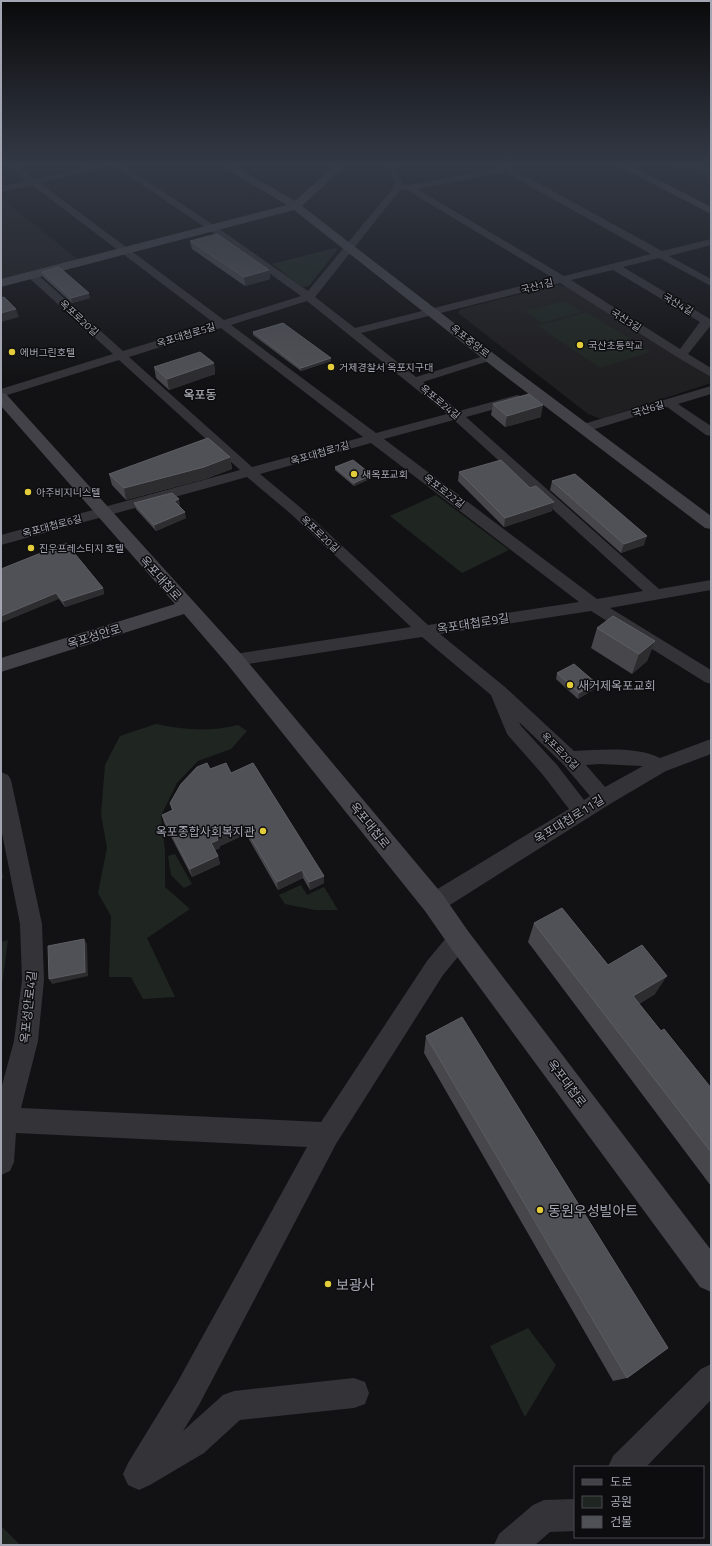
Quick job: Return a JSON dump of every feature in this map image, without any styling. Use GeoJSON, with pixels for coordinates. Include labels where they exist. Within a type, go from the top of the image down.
{"type":"FeatureCollection","features":[{"type":"Feature","properties":{"kind":"street","name":"옥포로22길"},"geometry":{"type":"LineString","coordinates":[[107,237],[594,605],[711,678]]}},
{"type":"Feature","properties":{"kind":"street"},"geometry":{"type":"LineString","coordinates":[[1,283],[177,237]]}},
{"type":"Feature","properties":{"kind":"street","name":"옥포로24길"},"geometry":{"type":"LineString","coordinates":[[225,237],[309,297],[457,416],[654,593]]}},
{"type":"Feature","properties":{"kind":"street","name":"옥포중앙로"},"geometry":{"type":"LineString","coordinates":[[338,237],[538,394],[711,524]]}},
{"type":"Feature","properties":{"kind":"street"},"geometry":{"type":"LineString","coordinates":[[309,297],[359,237]]}},
{"type":"Feature","properties":{"kind":"street","name":"국산3길"},"geometry":{"type":"LineString","coordinates":[[490,237],[711,373]]}},
{"type":"Feature","properties":{"kind":"street"},"geometry":{"type":"LineString","coordinates":[[627,237],[711,283]]}},
{"type":"Feature","properties":{"kind":"street","name":"국산1길"},"geometry":{"type":"LineString","coordinates":[[353,332],[614,266],[708,244]]}},
{"type":"Feature","properties":{"kind":"street","name":"국산4길"},"geometry":{"type":"LineString","coordinates":[[614,266],[708,321],[681,355]]}},
{"type":"Feature","properties":{"kind":"street","name":"옥포로20길"},"geometry":{"type":"LineString","coordinates":[[32,275],[250,473],[296,511],[424,630],[499,692],[570,759],[603,798]]}},
{"type":"Feature","properties":{"kind":"street","name":"옥포대첩로5길"},"geometry":{"type":"LineString","coordinates":[[1,393],[309,297]]}},
{"type":"Feature","properties":{"kind":"street"},"geometry":{"type":"LineString","coordinates":[[414,381],[490,357]]}},
{"type":"Feature","properties":{"kind":"street","name":"국산6길"},"geometry":{"type":"LineString","coordinates":[[585,428],[711,390]]}},
{"type":"Feature","properties":{"kind":"street","name":"옥포대첩로7길"},"geometry":{"type":"LineString","coordinates":[[103,513],[538,394]]}},
{"type":"Feature","properties":{"kind":"street","name":"옥포대첩로"},"geometry":{"type":"LineString","coordinates":[[1,398],[236,660],[434,903],[459,939],[711,1276]]}},
{"type":"Feature","properties":{"kind":"street"},"geometry":{"type":"LineString","coordinates":[[669,403],[711,432]]}},
{"type":"Feature","properties":{"kind":"street","name":"옥포대첩로6길"},"geometry":{"type":"LineString","coordinates":[[1,540],[103,513]]}},
{"type":"Feature","properties":{"kind":"street","name":"옥포대첩로9길"},"geometry":{"type":"LineString","coordinates":[[236,660],[594,605],[654,593],[711,584]]}},
{"type":"Feature","properties":{"kind":"street","name":"옥포성안로"},"geometry":{"type":"LineString","coordinates":[[1,665],[187,606]]}},
{"type":"Feature","properties":{"kind":"street"},"geometry":{"type":"LineString","coordinates":[[499,692],[502,704],[513,729],[550,770],[582,811]]}},
{"type":"Feature","properties":{"kind":"street","name":"옥포대첩로11길"},"geometry":{"type":"LineString","coordinates":[[434,903],[603,798],[659,766],[711,746]]}},
{"type":"Feature","properties":{"kind":"street"},"geometry":{"type":"LineString","coordinates":[[570,759],[600,757],[645,759],[659,766]]}},
{"type":"Feature","properties":{"kind":"street","name":"옥포성안로4길"},"geometry":{"type":"LineString","coordinates":[[1,780],[31,924],[33,980],[26,1041],[3,1121],[1,1162]]}},
{"type":"Feature","properties":{"kind":"street"},"geometry":{"type":"LineString","coordinates":[[354,1393],[234,1406],[193,1442],[139,1474],[188,1394],[327,1135],[434,968],[459,939]]}},
{"type":"Feature","properties":{"kind":"street"},"geometry":{"type":"LineString","coordinates":[[3,1121],[327,1135]]}},
{"type":"Feature","properties":{"kind":"street"},"geometry":{"type":"LineString","coordinates":[[625,1466],[711,1379]]}},
{"type":"Feature","properties":{"kind":"street"},"geometry":{"type":"LineString","coordinates":[[510,1545],[544,1516],[574,1515]]}},
{"type":"Feature","properties":{"kind":"shaded area"},"geometry":{"type":"Polygon","coordinates":[[[1,237],[50,237],[81,262],[1,283],[1,237]]]}},
{"type":"Feature","properties":{"kind":"shaded area","name":"국산초등학교"},"geometry":{"type":"Polygon","coordinates":[[[556,285],[568,286],[711,377],[711,383],[601,419],[588,414],[458,313],[461,309],[556,285]]]}},
{"type":"Feature","properties":{"kind":"green space"},"geometry":{"type":"Polygon","coordinates":[[[335,248],[337,250],[309,286],[302,287],[272,264],[335,248]]]}},
{"type":"Feature","properties":{"kind":"green space"},"geometry":{"type":"Polygon","coordinates":[[[564,301],[582,312],[542,323],[525,311],[564,301]]]}},
{"type":"Feature","properties":{"kind":"green space"},"geometry":{"type":"Polygon","coordinates":[[[587,312],[651,352],[600,368],[538,326],[587,312]]]}},
{"type":"Feature","properties":{"kind":"green space"},"geometry":{"type":"Polygon","coordinates":[[[436,495],[509,550],[462,573],[390,516],[436,495]]]}},
{"type":"Feature","properties":{"kind":"green space"},"geometry":{"type":"Polygon","coordinates":[[[156,724],[177,728],[197,729],[217,729],[238,725],[247,731],[231,749],[198,761],[177,783],[161,816],[165,850],[165,887],[190,909],[147,938],[175,997],[143,999],[131,977],[109,977],[111,916],[98,893],[107,848],[101,814],[105,765],[120,736],[156,724]]]}},
{"type":"Feature","properties":{"kind":"green space"},"geometry":{"type":"Polygon","coordinates":[[[175,854],[192,884],[184,888],[171,875],[168,856],[175,854]]]}},
{"type":"Feature","properties":{"kind":"green space"},"geometry":{"type":"Polygon","coordinates":[[[301,885],[307,895],[324,887],[338,910],[315,910],[285,904],[279,895],[301,885]]]}},
{"type":"Feature","properties":{"kind":"green space"},"geometry":{"type":"Polygon","coordinates":[[[8,940],[1,991],[1,942],[8,940]]]}},
{"type":"Feature","properties":{"kind":"green space"},"geometry":{"type":"Polygon","coordinates":[[[528,1328],[556,1365],[525,1417],[490,1346],[528,1328]]]}},
{"type":"Feature","properties":{"kind":"green space"},"geometry":{"type":"Polygon","coordinates":[[[1,1526],[20,1545],[1,1545],[1,1526]]]}},
{"type":"Feature","properties":{"kind":"building"},"geometry":{"type":"Polygon","coordinates":[[[205,237],[222,237],[269,270],[244,277],[190,241],[205,237]]]}},
{"type":"Feature","properties":{"kind":"building"},"geometry":{"type":"Polygon","coordinates":[[[59,267],[89,293],[71,298],[42,272],[59,267]]]}},
{"type":"Feature","properties":{"kind":"building"},"geometry":{"type":"Polygon","coordinates":[[[4,297],[16,309],[1,313],[1,298],[4,297]]]}},
{"type":"Feature","properties":{"kind":"building"},"geometry":{"type":"Polygon","coordinates":[[[283,323],[331,358],[301,368],[253,332],[283,323]]]}},
{"type":"Feature","properties":{"kind":"building"},"geometry":{"type":"Polygon","coordinates":[[[200,352],[214,363],[167,379],[154,367],[200,352]]]}},
{"type":"Feature","properties":{"kind":"building"},"geometry":{"type":"Polygon","coordinates":[[[529,394],[543,405],[507,416],[493,404],[529,394]]]}},
{"type":"Feature","properties":{"kind":"building"},"geometry":{"type":"Polygon","coordinates":[[[208,438],[230,457],[204,467],[124,488],[109,474],[208,438]]]}},
{"type":"Feature","properties":{"kind":"building","name":"새옥포교회"},"geometry":{"type":"Polygon","coordinates":[[[353,460],[372,475],[354,483],[335,467],[353,460]]]}},
{"type":"Feature","properties":{"kind":"building"},"geometry":{"type":"Polygon","coordinates":[[[501,460],[530,488],[536,486],[554,502],[505,518],[459,472],[501,460]]]}},
{"type":"Feature","properties":{"kind":"building"},"geometry":{"type":"Polygon","coordinates":[[[575,474],[647,536],[624,544],[552,481],[575,474]]]}},
{"type":"Feature","properties":{"kind":"building"},"geometry":{"type":"Polygon","coordinates":[[[172,493],[179,499],[174,501],[185,512],[154,525],[134,503],[172,493]]]}},
{"type":"Feature","properties":{"kind":"building"},"geometry":{"type":"Polygon","coordinates":[[[66,543],[103,588],[63,601],[56,593],[1,616],[1,569],[66,543]]]}},
{"type":"Feature","properties":{"kind":"building"},"geometry":{"type":"Polygon","coordinates":[[[613,616],[655,641],[639,654],[597,628],[613,616]]]}},
{"type":"Feature","properties":{"kind":"building"},"geometry":{"type":"Polygon","coordinates":[[[574,664],[596,683],[579,693],[557,673],[574,664]]]}},
{"type":"Feature","properties":{"kind":"building","name":"옥포종합사회복지관"},"geometry":{"type":"Polygon","coordinates":[[[207,763],[210,769],[226,763],[231,773],[253,763],[324,876],[309,882],[302,870],[277,882],[244,826],[217,838],[218,840],[211,843],[218,856],[190,869],[162,815],[173,810],[170,803],[181,784],[197,767],[207,763]]]}},
{"type":"Feature","properties":{"kind":"building"},"geometry":{"type":"Polygon","coordinates":[[[562,908],[608,965],[642,945],[667,976],[633,996],[661,1031],[664,1029],[711,1088],[711,1152],[534,923],[562,908]]]}},
{"type":"Feature","properties":{"kind":"building"},"geometry":{"type":"Polygon","coordinates":[[[84,939],[85,972],[49,979],[48,946],[84,939]]]}},
{"type":"Feature","properties":{"kind":"building","name":"동원우성빌아트"},"geometry":{"type":"Polygon","coordinates":[[[462,1017],[668,1348],[627,1378],[426,1036],[462,1017]]]}},
{"type":"Feature","properties":{"kind":"place","name":"국산초등학교"},"geometry":{"type":"Point","coordinates":[580,345]}},
{"type":"Feature","properties":{"kind":"place","name":"에버그린호텔"},"geometry":{"type":"Point","coordinates":[12,352]}},
{"type":"Feature","properties":{"kind":"place","name":"거제경찰서 옥포지구대"},"geometry":{"type":"Point","coordinates":[331,367]}},
{"type":"Feature","properties":{"kind":"place","name":"새옥포교회"},"geometry":{"type":"Point","coordinates":[354,474]}},
{"type":"Feature","properties":{"kind":"place","name":"아주비지니스텔"},"geometry":{"type":"Point","coordinates":[28,492]}},
{"type":"Feature","properties":{"kind":"place","name":"진우프레스티지 호텔"},"geometry":{"type":"Point","coordinates":[31,548]}},
{"type":"Feature","properties":{"kind":"place","name":"새거제옥포교회"},"geometry":{"type":"Point","coordinates":[570,685]}},
{"type":"Feature","properties":{"kind":"place","name":"옥포종합사회복지관"},"geometry":{"type":"Point","coordinates":[263,831]}},
{"type":"Feature","properties":{"kind":"place","name":"동원우성빌아트"},"geometry":{"type":"Point","coordinates":[540,1210]}},
{"type":"Feature","properties":{"kind":"place","name":"보광사"},"geometry":{"type":"Point","coordinates":[328,1284]}},
{"type":"Feature","properties":{"kind":"district","name":"옥포동"},"geometry":{"type":"Point","coordinates":[200,394]}}]}
